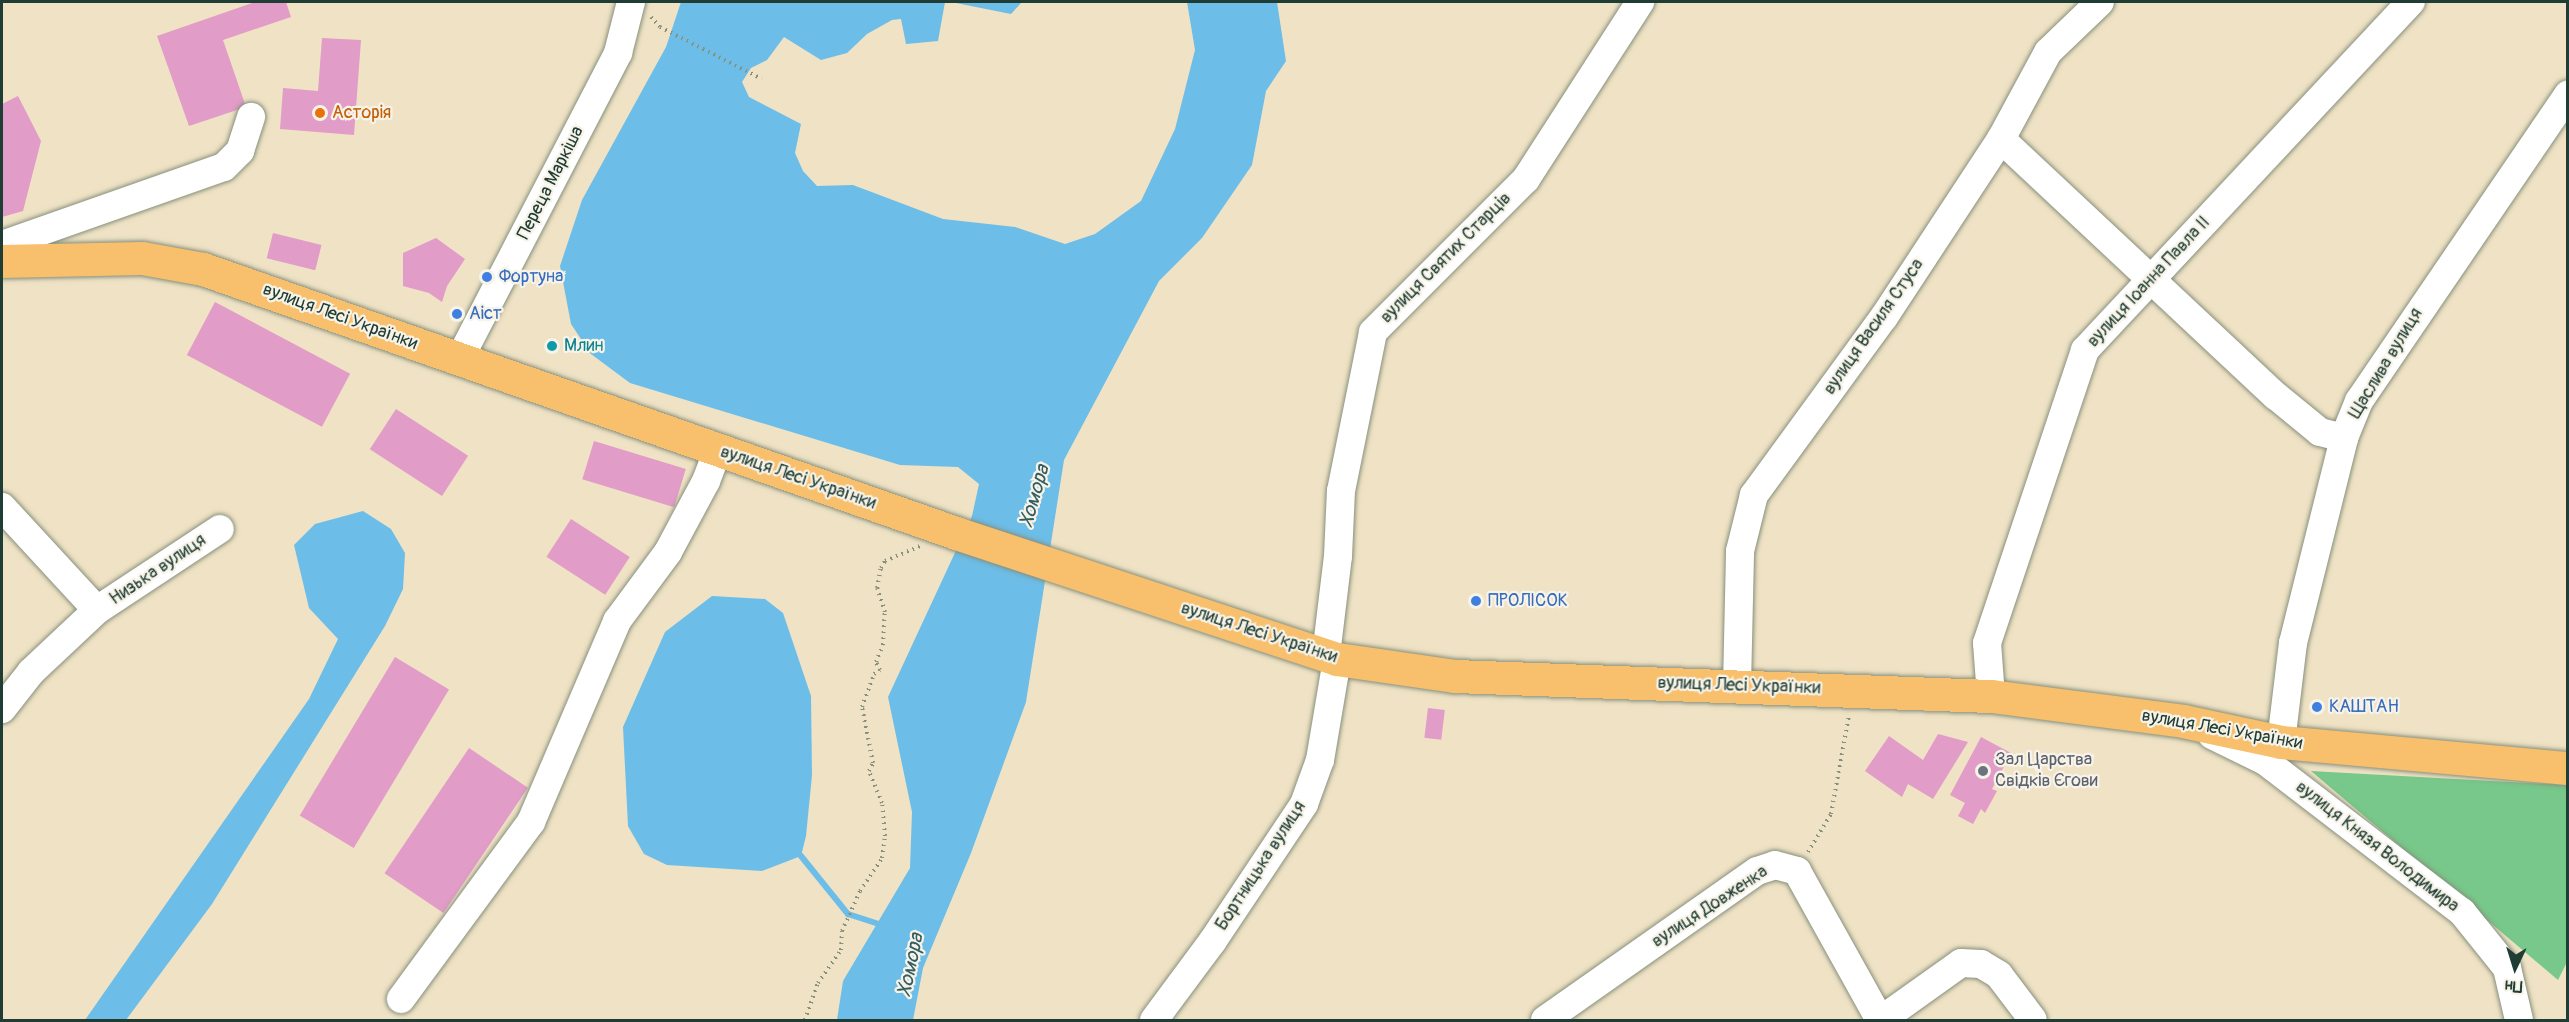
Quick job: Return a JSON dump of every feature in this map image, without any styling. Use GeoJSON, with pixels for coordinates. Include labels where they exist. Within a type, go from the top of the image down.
{"type":"FeatureCollection","features":[{"type":"Feature","properties":{"kind":"main road","name":"вулиця Лесі Українки"},"geometry":{"type":"LineString","coordinates":[[2,261],[142,258],[203,269],[947,530],[1331,657],[1455,676],[1991,696],[2183,721],[2281,742],[2568,768]]}},
{"type":"Feature","properties":{"kind":"street","name":"Переца Маркіша"},"geometry":{"type":"LineString","coordinates":[[459,360],[618,53],[631,2]]}},
{"type":"Feature","properties":{"kind":"street","name":"вулиця Святих Старців"},"geometry":{"type":"LineString","coordinates":[[1331,657],[1341,491],[1372,332],[1526,179],[1640,2]]}},
{"type":"Feature","properties":{"kind":"street","name":"вулиця Василя Стуса"},"geometry":{"type":"LineString","coordinates":[[1737,686],[1740,551],[1754,495],[1884,317],[2001,139],[2048,52],[2100,2]]}},
{"type":"Feature","properties":{"kind":"street","name":"вулиця Іоанна Павла II"},"geometry":{"type":"LineString","coordinates":[[1991,696],[1988,643],[2085,350],[2411,2]]}},
{"type":"Feature","properties":{"kind":"street","name":"Щаслива вулиця"},"geometry":{"type":"LineString","coordinates":[[2281,742],[2293,643],[2334,444],[2394,346],[2568,95]]}},
{"type":"Feature","properties":{"kind":"street"},"geometry":{"type":"LineString","coordinates":[[2,245],[224,167],[240,151],[251,117]]}},
{"type":"Feature","properties":{"kind":"street"},"geometry":{"type":"LineString","coordinates":[[2001,139],[2150,280],[2334,444]]}},
{"type":"Feature","properties":{"kind":"street"},"geometry":{"type":"LineString","coordinates":[[401,999],[531,822],[617,621],[668,552],[706,481],[718,450]]}},
{"type":"Feature","properties":{"kind":"street","name":"Низька вулиця"},"geometry":{"type":"LineString","coordinates":[[2,507],[97,610]]}},
{"type":"Feature","properties":{"kind":"street","name":"Низька вулиця"},"geometry":{"type":"LineString","coordinates":[[2,709],[31,672],[97,610],[220,529]]}},
{"type":"Feature","properties":{"kind":"street","name":"Бортницька вулиця"},"geometry":{"type":"LineString","coordinates":[[1154,1020],[1212,942],[1304,804],[1320,760],[1331,657]]}},
{"type":"Feature","properties":{"kind":"street","name":"вулиця Князя Володимира"},"geometry":{"type":"LineString","coordinates":[[2183,721],[2265,761],[2462,912],[2507,968],[2519,1020]]}},
{"type":"Feature","properties":{"kind":"street","name":"вулиця Довженка"},"geometry":{"type":"LineString","coordinates":[[1545,1020],[1757,871],[1775,865],[1797,871],[1880,1020]]}},
{"type":"Feature","properties":{"kind":"street"},"geometry":{"type":"LineString","coordinates":[[1880,1020],[1961,963],[1981,964],[1999,975],[2033,1020]]}},
{"type":"Feature","properties":{"kind":"path"},"geometry":{"type":"LineString","coordinates":[[660,27],[762,79]]}},
{"type":"Feature","properties":{"kind":"path"},"geometry":{"type":"LineString","coordinates":[[805,1020],[818,983],[841,950],[842,931],[860,891],[882,858],[885,836],[882,803],[869,771],[873,763],[862,707],[874,674],[880,670],[876,662],[882,645],[885,612],[877,588],[881,568],[885,561],[915,550],[947,530]]}},
{"type":"Feature","properties":{"kind":"path"},"geometry":{"type":"LineString","coordinates":[[1797,871],[1831,814],[1849,725],[1850,690]]}},
{"type":"Feature","properties":{"kind":"green space"},"geometry":{"type":"Polygon","coordinates":[[[2311,771],[2567,785],[2567,962],[2558,980],[2311,771]]]}},
{"type":"Feature","properties":{"kind":"water","name":"Хомора"},"geometry":{"type":"Polygon","coordinates":[[[681,2],[945,2],[938,41],[906,44],[901,19],[892,20],[867,34],[847,53],[821,60],[784,37],[767,60],[751,68],[742,82],[749,97],[801,124],[795,153],[803,171],[817,186],[853,185],[943,219],[1015,227],[1065,244],[1095,234],[1141,201],[1175,129],[1195,50],[1187,2],[1277,2],[1286,61],[1266,91],[1252,165],[1202,238],[1159,281],[1064,460],[1026,702],[971,853],[923,968],[913,1020],[837,1020],[843,981],[910,868],[912,812],[888,697],[972,516],[979,484],[958,467],[900,465],[630,383],[591,354],[571,324],[560,266],[582,200],[666,47],[681,2]]]}},
{"type":"Feature","properties":{"kind":"water"},"geometry":{"type":"Polygon","coordinates":[[[951,2],[1022,2],[1011,14],[951,2]]]}},
{"type":"Feature","properties":{"kind":"water"},"geometry":{"type":"Polygon","coordinates":[[[363,511],[391,529],[405,553],[403,589],[385,626],[212,904],[126,1020],[85,1020],[309,699],[338,639],[309,608],[294,545],[315,524],[363,511]]]}},
{"type":"Feature","properties":{"kind":"water"},"geometry":{"type":"Polygon","coordinates":[[[712,596],[765,599],[783,613],[811,696],[812,775],[806,836],[801,856],[762,871],[667,865],[644,854],[628,826],[623,727],[665,632],[712,596]]]}},
{"type":"Feature","properties":{"kind":"building"},"geometry":{"type":"Polygon","coordinates":[[[255,2],[286,2],[291,17],[223,40],[246,107],[189,126],[157,36],[255,2]]]}},
{"type":"Feature","properties":{"kind":"building"},"geometry":{"type":"Polygon","coordinates":[[[322,38],[361,40],[354,135],[280,129],[283,88],[318,91],[322,38]]]}},
{"type":"Feature","properties":{"kind":"building"},"geometry":{"type":"Polygon","coordinates":[[[18,96],[41,141],[23,211],[2,217],[2,104],[18,96]]]}},
{"type":"Feature","properties":{"kind":"building"},"geometry":{"type":"Polygon","coordinates":[[[273,233],[322,245],[315,270],[267,258],[273,233]]]}},
{"type":"Feature","properties":{"kind":"building"},"geometry":{"type":"Polygon","coordinates":[[[436,238],[465,259],[447,286],[442,302],[429,293],[403,286],[403,253],[436,238]]]}},
{"type":"Feature","properties":{"kind":"building"},"geometry":{"type":"Polygon","coordinates":[[[215,302],[350,374],[322,427],[187,355],[215,302]]]}},
{"type":"Feature","properties":{"kind":"building"},"geometry":{"type":"Polygon","coordinates":[[[396,409],[468,456],[442,496],[370,449],[396,409]]]}},
{"type":"Feature","properties":{"kind":"building"},"geometry":{"type":"Polygon","coordinates":[[[594,441],[686,469],[674,507],[582,479],[594,441]]]}},
{"type":"Feature","properties":{"kind":"building"},"geometry":{"type":"Polygon","coordinates":[[[571,519],[630,557],[605,595],[546,557],[571,519]]]}},
{"type":"Feature","properties":{"kind":"building"},"geometry":{"type":"Polygon","coordinates":[[[395,657],[449,689],[354,848],[300,816],[395,657]]]}},
{"type":"Feature","properties":{"kind":"building"},"geometry":{"type":"Polygon","coordinates":[[[1428,708],[1445,710],[1441,740],[1424,738],[1428,708]]]}},
{"type":"Feature","properties":{"kind":"building"},"geometry":{"type":"Polygon","coordinates":[[[1938,734],[1968,742],[1933,799],[1908,784],[1902,797],[1865,771],[1889,736],[1923,760],[1938,734]]]}},
{"type":"Feature","properties":{"kind":"building","name":"Зал Царства Свідків Єгови"},"geometry":{"type":"Polygon","coordinates":[[[1981,737],[2011,753],[1992,789],[1997,791],[1985,813],[1981,809],[1973,824],[1958,816],[1965,803],[1950,795],[1981,737]]]}},
{"type":"Feature","properties":{"kind":"building"},"geometry":{"type":"Polygon","coordinates":[[[469,748],[528,788],[443,913],[385,873],[469,748]]]}},
{"type":"Feature","properties":{"kind":"waterway"},"geometry":{"type":"LineString","coordinates":[[801,856],[848,914],[884,926]]}},
{"type":"Feature","properties":{"kind":"place","name":"Асторія"},"geometry":{"type":"Point","coordinates":[320,113]}},
{"type":"Feature","properties":{"kind":"place","name":"Фортуна"},"geometry":{"type":"Point","coordinates":[487,277]}},
{"type":"Feature","properties":{"kind":"place","name":"Аіст"},"geometry":{"type":"Point","coordinates":[457,314]}},
{"type":"Feature","properties":{"kind":"place","name":"Млин"},"geometry":{"type":"Point","coordinates":[552,346]}},
{"type":"Feature","properties":{"kind":"place","name":"ПРОЛІСОК"},"geometry":{"type":"Point","coordinates":[1476,601]}},
{"type":"Feature","properties":{"kind":"place","name":"КАШТАН"},"geometry":{"type":"Point","coordinates":[2317,707]}},
{"type":"Feature","properties":{"kind":"place","name":"Зал Царства Свідків Єгови"},"geometry":{"type":"Point","coordinates":[1983,771]}}]}
